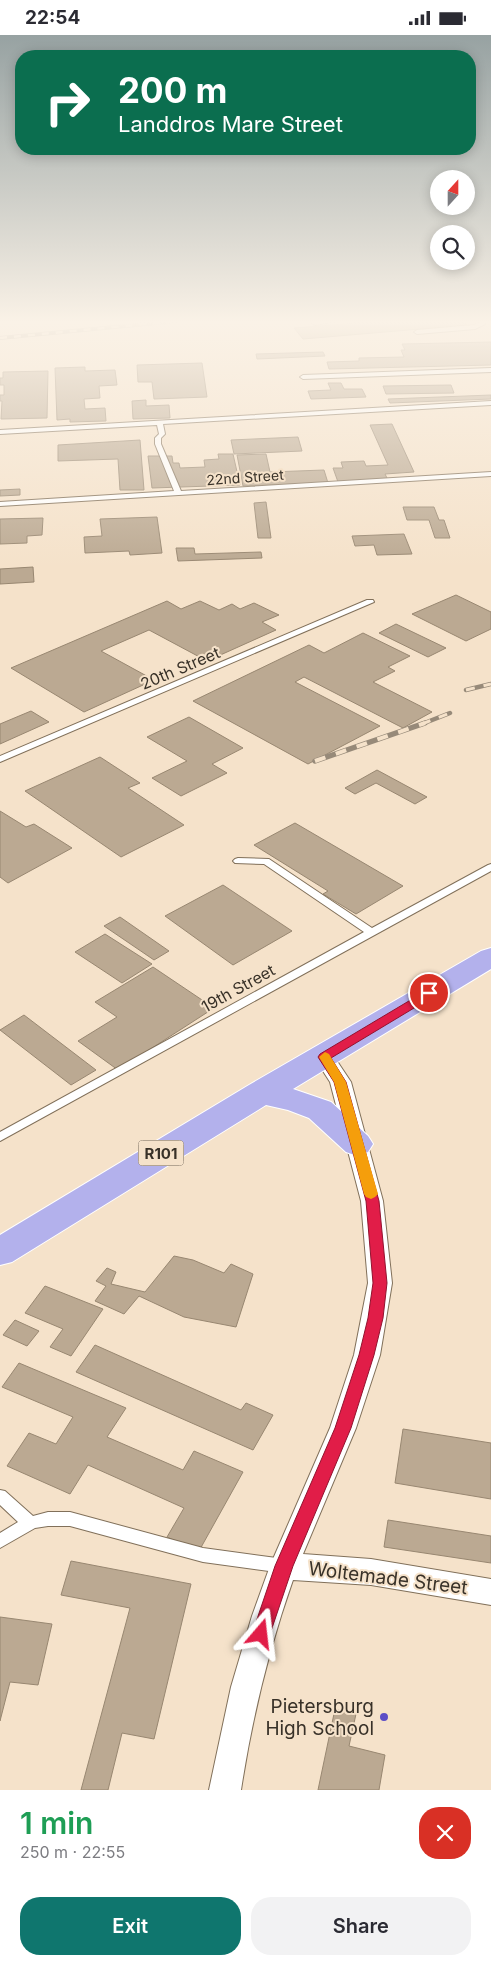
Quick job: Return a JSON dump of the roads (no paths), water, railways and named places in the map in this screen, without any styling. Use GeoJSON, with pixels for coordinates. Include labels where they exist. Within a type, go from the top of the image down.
{"type":"FeatureCollection","features":[{"type":"Feature","properties":{"kind":"main road","name":"R101"},"geometry":{"type":"LineString","coordinates":[[0,1252],[260,1093],[491,957]]}},
{"type":"Feature","properties":{"kind":"main road"},"geometry":{"type":"LineString","coordinates":[[260,1093],[294,1100],[320,1110],[357,1144]]}},
{"type":"Feature","properties":{"kind":"street"},"geometry":{"type":"LineString","coordinates":[[225,1790],[246,1687],[266,1616],[284,1566],[343,1428],[367,1355],[380,1283],[378,1247],[372,1201],[340,1082],[324,1057]]}},
{"type":"Feature","properties":{"kind":"street","name":"Woltemade Street"},"geometry":{"type":"LineString","coordinates":[[284,1566],[371,1572],[491,1592]]}},
{"type":"Feature","properties":{"kind":"lane"},"geometry":{"type":"LineString","coordinates":[[0,432],[491,403]]}},
{"type":"Feature","properties":{"kind":"lane"},"geometry":{"type":"LineString","coordinates":[[160,423],[162,434],[158,438],[158,444],[178,493]]}},
{"type":"Feature","properties":{"kind":"lane","name":"22nd Street"},"geometry":{"type":"LineString","coordinates":[[0,505],[491,474]]}},
{"type":"Feature","properties":{"kind":"lane","name":"20th Street"},"geometry":{"type":"LineString","coordinates":[[0,759],[370,602]]}},
{"type":"Feature","properties":{"kind":"lane"},"geometry":{"type":"LineString","coordinates":[[238,861],[266,861],[372,933]]}},
{"type":"Feature","properties":{"kind":"lane","name":"19th Street"},"geometry":{"type":"LineString","coordinates":[[0,1137],[491,867]]}},
{"type":"Feature","properties":{"kind":"lane"},"geometry":{"type":"LineString","coordinates":[[0,1496],[29,1522]]}},
{"type":"Feature","properties":{"kind":"lane"},"geometry":{"type":"LineString","coordinates":[[0,1541],[29,1522],[48,1517],[70,1519],[203,1555],[284,1566]]}},
{"type":"Feature","properties":{"kind":"railway"},"geometry":{"type":"LineString","coordinates":[[466,690],[491,684]]}},
{"type":"Feature","properties":{"kind":"railway"},"geometry":{"type":"LineString","coordinates":[[422,724],[450,713]]}},
{"type":"Feature","properties":{"kind":"railway"},"geometry":{"type":"LineString","coordinates":[[315,761],[425,723]]}},
{"type":"Feature","properties":{"kind":"place","name":"Pietersburg High School"},"geometry":{"type":"Point","coordinates":[384,1717]}}]}
